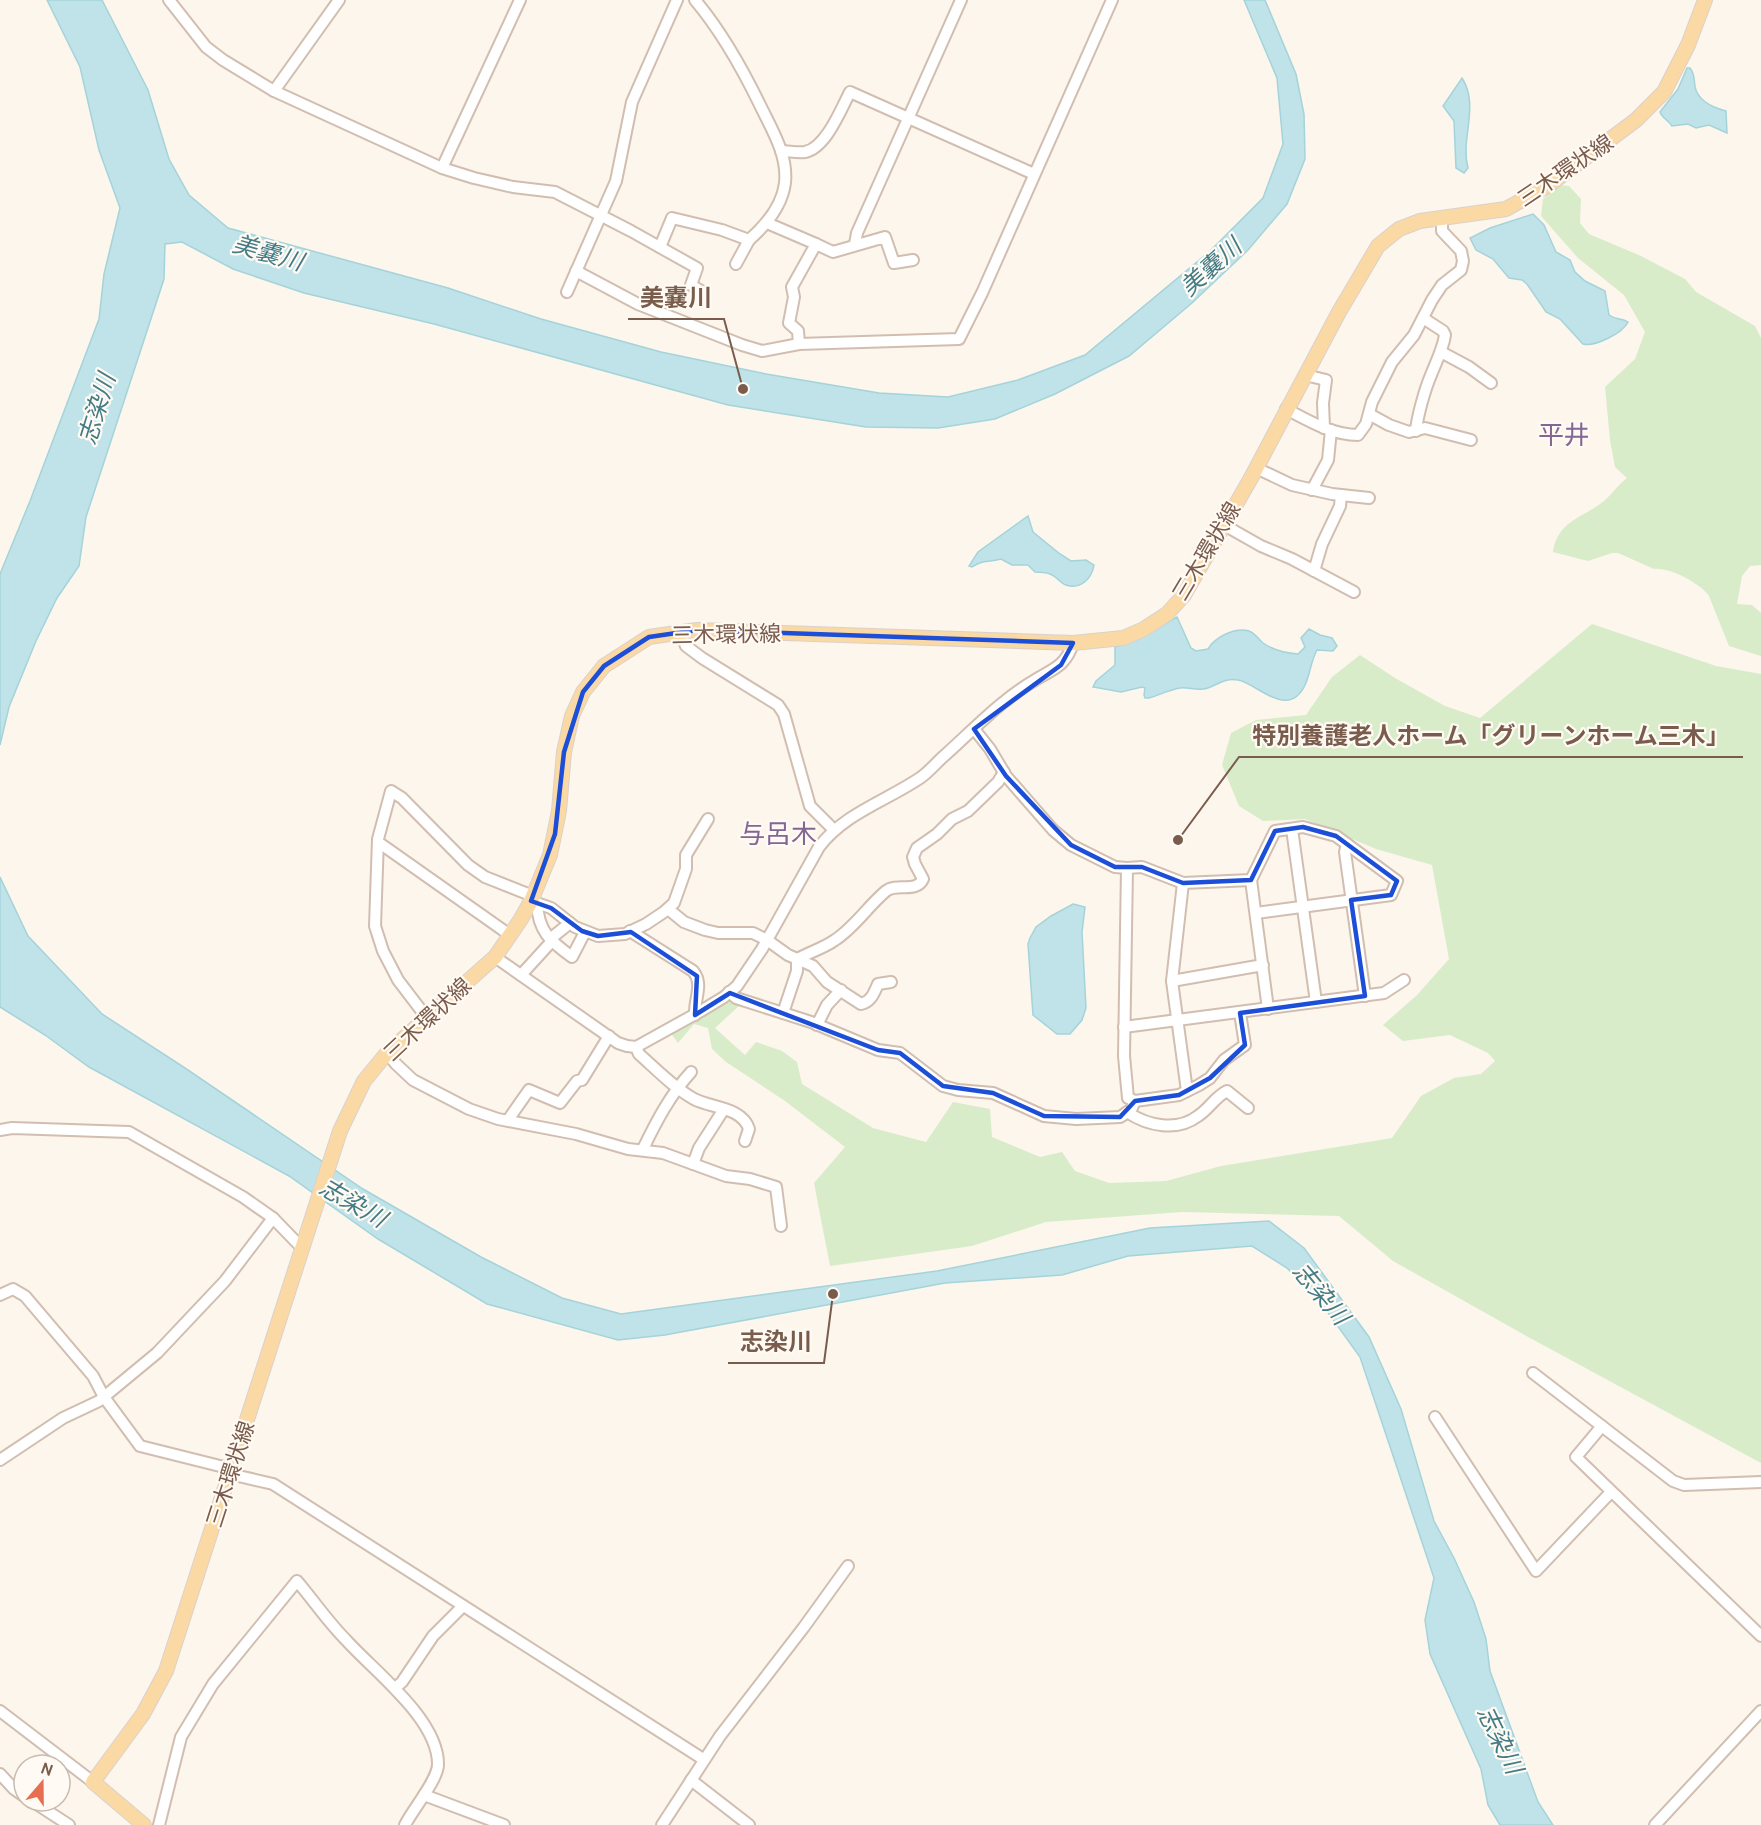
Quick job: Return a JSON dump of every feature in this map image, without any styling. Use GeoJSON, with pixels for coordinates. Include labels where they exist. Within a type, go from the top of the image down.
{"type":"FeatureCollection","features":[{"type":"Feature","properties":{"kind":"main road","name":"三木環状線"},"geometry":{"type":"LineString","coordinates":[[93,1782],[143,1714],[166,1671],[336,1145],[364,1082],[387,1053],[495,957],[533,900],[550,855],[555,834],[564,752],[572,716],[583,692],[604,666],[649,637],[697,630],[1073,643],[1123,638],[1143,629],[1167,614],[1184,595],[1378,246],[1399,229],[1420,221],[1506,209],[1549,185],[1636,120],[1664,92],[1688,45],[1705,0]]}},
{"type":"Feature","properties":{"kind":"main road"},"geometry":{"type":"LineString","coordinates":[[93,1782],[144,1825]]}},
{"type":"Feature","properties":{"kind":"street"},"geometry":{"type":"LineString","coordinates":[[170,0],[206,47],[274,91],[442,168],[513,187],[555,192],[697,268],[691,285],[701,291]]}},
{"type":"Feature","properties":{"kind":"street"},"geometry":{"type":"LineString","coordinates":[[274,91],[339,0]]}},
{"type":"Feature","properties":{"kind":"street"},"geometry":{"type":"LineString","coordinates":[[442,168],[520,0]]}},
{"type":"Feature","properties":{"kind":"street"},"geometry":{"type":"LineString","coordinates":[[567,292],[616,181],[632,102],[676,0]]}},
{"type":"Feature","properties":{"kind":"street"},"geometry":{"type":"LineString","coordinates":[[695,0],[720,32],[741,67],[776,136],[784,161],[785,183],[782,194],[768,223],[749,240],[736,264]]}},
{"type":"Feature","properties":{"kind":"street"},"geometry":{"type":"LineString","coordinates":[[855,244],[857,233],[961,0]]}},
{"type":"Feature","properties":{"kind":"street"},"geometry":{"type":"LineString","coordinates":[[576,271],[638,304],[762,351],[799,344],[959,339],[982,293],[1112,0]]}},
{"type":"Feature","properties":{"kind":"street"},"geometry":{"type":"LineString","coordinates":[[781,151],[807,152],[817,146],[829,133],[850,92],[1034,174]]}},
{"type":"Feature","properties":{"kind":"street"},"geometry":{"type":"LineString","coordinates":[[660,247],[672,218],[722,230],[749,240]]}},
{"type":"Feature","properties":{"kind":"street"},"geometry":{"type":"LineString","coordinates":[[1286,409],[1328,429],[1345,435],[1358,435],[1366,424],[1372,402],[1392,362],[1414,335],[1442,285],[1461,270],[1463,261],[1461,251],[1442,231],[1442,219]]}},
{"type":"Feature","properties":{"kind":"street"},"geometry":{"type":"LineString","coordinates":[[768,223],[833,252],[885,237],[894,263],[913,260]]}},
{"type":"Feature","properties":{"kind":"street"},"geometry":{"type":"LineString","coordinates":[[799,344],[798,331],[789,323],[794,297],[792,286],[816,244]]}},
{"type":"Feature","properties":{"kind":"street"},"geometry":{"type":"LineString","coordinates":[[1416,430],[1417,420],[1445,335],[1443,331],[1423,318]]}},
{"type":"Feature","properties":{"kind":"street"},"geometry":{"type":"LineString","coordinates":[[1441,352],[1469,367],[1491,383]]}},
{"type":"Feature","properties":{"kind":"street"},"geometry":{"type":"LineString","coordinates":[[1305,375],[1326,380],[1323,403],[1328,429],[1328,460],[1312,490]]}},
{"type":"Feature","properties":{"kind":"street"},"geometry":{"type":"LineString","coordinates":[[1369,414],[1389,425],[1409,432],[1425,428],[1471,440]]}},
{"type":"Feature","properties":{"kind":"street"},"geometry":{"type":"LineString","coordinates":[[1256,468],[1292,485],[1369,498]]}},
{"type":"Feature","properties":{"kind":"street"},"geometry":{"type":"LineString","coordinates":[[1314,570],[1322,544],[1340,506],[1341,495]]}},
{"type":"Feature","properties":{"kind":"street"},"geometry":{"type":"LineString","coordinates":[[1224,525],[1354,592]]}},
{"type":"Feature","properties":{"kind":"street"},"geometry":{"type":"LineString","coordinates":[[680,632],[686,646],[702,658],[778,705],[784,714],[810,806],[834,830]]}},
{"type":"Feature","properties":{"kind":"street"},"geometry":{"type":"LineString","coordinates":[[495,957],[609,1036],[627,1047],[636,1047],[695,1014],[737,986],[753,964],[819,847],[834,830],[847,819],[921,777],[974,729],[1027,686],[1061,665],[1073,643]]}},
{"type":"Feature","properties":{"kind":"street"},"geometry":{"type":"LineString","coordinates":[[974,729],[1004,772],[1053,830],[1071,845],[1115,867],[1142,867],[1183,883],[1251,880]]}},
{"type":"Feature","properties":{"kind":"street"},"geometry":{"type":"LineString","coordinates":[[798,959],[840,937],[887,890],[894,887],[916,887],[921,884],[923,879],[913,857],[916,848],[937,834],[952,819],[968,811],[998,782],[1004,772]]}},
{"type":"Feature","properties":{"kind":"street"},"geometry":{"type":"LineString","coordinates":[[427,1018],[398,980],[383,951],[375,926],[378,842],[391,791],[402,798],[485,878],[550,908],[585,932],[598,936],[613,936],[630,931],[646,924],[674,903],[686,869],[686,855],[708,819]]}},
{"type":"Feature","properties":{"kind":"street"},"geometry":{"type":"LineString","coordinates":[[1256,913],[1391,895],[1397,881],[1336,836],[1303,827],[1275,831],[1251,880],[1268,1009]]}},
{"type":"Feature","properties":{"kind":"street"},"geometry":{"type":"LineString","coordinates":[[1292,829],[1316,1002]]}},
{"type":"Feature","properties":{"kind":"street"},"geometry":{"type":"LineString","coordinates":[[378,842],[510,935]]}},
{"type":"Feature","properties":{"kind":"street"},"geometry":{"type":"LineString","coordinates":[[1347,844],[1345,852],[1365,996]]}},
{"type":"Feature","properties":{"kind":"street"},"geometry":{"type":"LineString","coordinates":[[1127,868],[1124,1056],[1128,1098],[1135,1101],[1179,1095],[1210,1078],[1224,1060],[1245,1046],[1240,1013]]}},
{"type":"Feature","properties":{"kind":"street"},"geometry":{"type":"LineString","coordinates":[[1183,883],[1172,981],[1187,1090]]}},
{"type":"Feature","properties":{"kind":"street"},"geometry":{"type":"LineString","coordinates":[[533,900],[540,926],[551,940],[572,957],[585,932]]}},
{"type":"Feature","properties":{"kind":"street"},"geometry":{"type":"LineString","coordinates":[[668,909],[684,922],[705,930],[718,933],[753,933],[788,955],[813,966],[827,982],[861,1004],[867,1003],[878,984],[891,982]]}},
{"type":"Feature","properties":{"kind":"street"},"geometry":{"type":"LineString","coordinates":[[521,975],[570,922]]}},
{"type":"Feature","properties":{"kind":"street"},"geometry":{"type":"LineString","coordinates":[[630,931],[693,971],[697,976],[699,984],[695,1014]]}},
{"type":"Feature","properties":{"kind":"street"},"geometry":{"type":"LineString","coordinates":[[783,1014],[797,971],[798,959]]}},
{"type":"Feature","properties":{"kind":"street"},"geometry":{"type":"LineString","coordinates":[[1172,981],[1263,965]]}},
{"type":"Feature","properties":{"kind":"street"},"geometry":{"type":"LineString","coordinates":[[1124,1027],[1384,993],[1404,980]]}},
{"type":"Feature","properties":{"kind":"street"},"geometry":{"type":"LineString","coordinates":[[818,1025],[827,1005],[841,990]]}},
{"type":"Feature","properties":{"kind":"street"},"geometry":{"type":"LineString","coordinates":[[729,992],[736,998],[818,1025],[878,1050],[900,1053],[943,1086],[958,1090],[993,1093],[1044,1116],[1076,1119],[1120,1117],[1131,1110],[1135,1101]]}},
{"type":"Feature","properties":{"kind":"street"},"geometry":{"type":"LineString","coordinates":[[508,1120],[529,1090],[560,1103],[577,1081],[582,1080],[609,1036]]}},
{"type":"Feature","properties":{"kind":"street"},"geometry":{"type":"LineString","coordinates":[[636,1047],[639,1054],[694,1099],[724,1109],[743,1119],[749,1129],[745,1141]]}},
{"type":"Feature","properties":{"kind":"street"},"geometry":{"type":"LineString","coordinates":[[387,1053],[413,1080],[469,1109],[498,1119],[576,1134],[628,1149],[663,1153],[726,1176],[750,1179],[776,1187],[782,1226]]}},
{"type":"Feature","properties":{"kind":"street"},"geometry":{"type":"LineString","coordinates":[[643,1149],[659,1116],[678,1086],[691,1072]]}},
{"type":"Feature","properties":{"kind":"street"},"geometry":{"type":"LineString","coordinates":[[1128,1112],[1136,1118],[1161,1126],[1179,1125],[1199,1116],[1227,1091],[1248,1108]]}},
{"type":"Feature","properties":{"kind":"street"},"geometry":{"type":"LineString","coordinates":[[693,1164],[699,1148],[724,1109]]}},
{"type":"Feature","properties":{"kind":"street"},"geometry":{"type":"LineString","coordinates":[[0,1130],[12,1128],[129,1132],[198,1170],[273,1218],[302,1248]]}},
{"type":"Feature","properties":{"kind":"street"},"geometry":{"type":"LineString","coordinates":[[0,1460],[63,1418],[104,1397],[157,1353],[225,1281],[273,1218]]}},
{"type":"Feature","properties":{"kind":"street"},"geometry":{"type":"LineString","coordinates":[[0,1295],[12,1289],[26,1296],[93,1376],[104,1397],[140,1446],[273,1484],[703,1759]]}},
{"type":"Feature","properties":{"kind":"street"},"geometry":{"type":"LineString","coordinates":[[1533,1373],[1673,1481],[1683,1485],[1761,1482]]}},
{"type":"Feature","properties":{"kind":"street"},"geometry":{"type":"LineString","coordinates":[[1435,1417],[1536,1571],[1611,1492]]}},
{"type":"Feature","properties":{"kind":"street"},"geometry":{"type":"LineString","coordinates":[[1602,1426],[1575,1457],[1761,1636]]}},
{"type":"Feature","properties":{"kind":"street"},"geometry":{"type":"LineString","coordinates":[[662,1825],[703,1759],[848,1566]]}},
{"type":"Feature","properties":{"kind":"street"},"geometry":{"type":"LineString","coordinates":[[159,1825],[181,1737],[213,1684],[297,1581],[347,1641],[411,1706],[436,1746],[438,1767],[405,1825]]}},
{"type":"Feature","properties":{"kind":"street"},"geometry":{"type":"LineString","coordinates":[[395,1688],[402,1682],[433,1636],[464,1606]]}},
{"type":"Feature","properties":{"kind":"street"},"geometry":{"type":"LineString","coordinates":[[0,1711],[93,1782]]}},
{"type":"Feature","properties":{"kind":"street"},"geometry":{"type":"LineString","coordinates":[[1655,1825],[1761,1712]]}},
{"type":"Feature","properties":{"kind":"street"},"geometry":{"type":"LineString","coordinates":[[0,1774],[12,1787]]}},
{"type":"Feature","properties":{"kind":"street"},"geometry":{"type":"LineString","coordinates":[[691,1780],[749,1825]]}},
{"type":"Feature","properties":{"kind":"street"},"geometry":{"type":"LineString","coordinates":[[424,1795],[504,1825]]}},
{"type":"Feature","properties":{"kind":"street"},"geometry":{"type":"LineString","coordinates":[[50,1813],[69,1825]]}},
{"type":"Feature","properties":{"kind":"highlighted area"},"geometry":{"type":"Polygon","coordinates":[[[697,630],[1073,643],[1061,665],[974,729],[1006,776],[1071,845],[1115,867],[1142,867],[1183,883],[1251,880],[1275,831],[1303,827],[1336,836],[1397,881],[1391,895],[1351,900],[1365,996],[1240,1013],[1245,1045],[1210,1078],[1179,1095],[1135,1101],[1120,1117],[1044,1116],[993,1093],[943,1086],[900,1053],[878,1050],[730,993],[695,1015],[697,976],[631,932],[598,936],[582,931],[551,908],[531,901],[555,834],[564,752],[583,692],[604,666],[649,637],[697,630]]]}},
{"type":"Feature","properties":{"kind":"green space"},"geometry":{"type":"Polygon","coordinates":[[[1559,185],[1569,186],[1581,199],[1580,223],[1589,234],[1641,256],[1685,279],[1696,292],[1755,326],[1761,338],[1761,565],[1750,566],[1742,576],[1737,604],[1752,605],[1761,613],[1761,656],[1729,646],[1709,596],[1699,586],[1684,577],[1654,569],[1618,553],[1588,561],[1553,552],[1555,542],[1565,527],[1604,501],[1627,478],[1615,467],[1605,387],[1635,359],[1645,332],[1624,295],[1578,258],[1541,216],[1543,199],[1559,185]]]}},
{"type":"Feature","properties":{"kind":"green space"},"geometry":{"type":"Polygon","coordinates":[[[1592,624],[1716,666],[1761,674],[1761,1463],[1393,1261],[1339,1216],[1182,1212],[1046,1222],[972,1246],[830,1266],[814,1183],[845,1147],[785,1101],[726,1062],[712,1049],[708,1028],[694,1024],[678,1043],[670,1032],[730,998],[741,1004],[715,1028],[745,1055],[756,1042],[782,1051],[797,1062],[802,1084],[873,1128],[926,1142],[953,1102],[990,1109],[992,1137],[1040,1157],[1062,1152],[1075,1171],[1109,1183],[1166,1181],[1221,1166],[1392,1138],[1421,1096],[1454,1078],[1481,1074],[1495,1061],[1488,1053],[1450,1035],[1403,1041],[1383,1025],[1417,995],[1449,959],[1432,865],[1376,849],[1305,819],[1263,821],[1239,806],[1222,765],[1231,733],[1256,720],[1306,715],[1332,677],[1360,655],[1445,706],[1480,718],[1592,624]]]}},
{"type":"Feature","properties":{"kind":"water"},"geometry":{"type":"Polygon","coordinates":[[[47,0],[102,0],[148,90],[169,159],[189,195],[228,228],[448,288],[541,319],[661,352],[766,374],[879,393],[948,397],[1018,380],[1085,355],[1209,252],[1263,198],[1283,144],[1277,78],[1244,0],[1265,0],[1296,74],[1304,114],[1305,159],[1287,204],[1248,250],[1192,303],[1129,356],[1055,394],[995,419],[938,428],[866,427],[728,405],[434,324],[304,293],[233,269],[182,242],[165,244],[164,279],[86,517],[79,566],[57,598],[36,641],[9,707],[0,745],[0,574],[99,319],[104,274],[120,208],[99,150],[80,67],[47,0]]]}},
{"type":"Feature","properties":{"kind":"water"},"geometry":{"type":"Polygon","coordinates":[[[1687,68],[1690,68],[1693,73],[1699,96],[1712,106],[1726,111],[1727,133],[1709,125],[1696,128],[1688,124],[1672,126],[1661,114],[1660,112],[1678,89],[1687,68]]]}},
{"type":"Feature","properties":{"kind":"water"},"geometry":{"type":"Polygon","coordinates":[[[1462,78],[1467,89],[1470,111],[1466,145],[1468,168],[1464,173],[1456,168],[1454,121],[1443,106],[1462,78]]]}},
{"type":"Feature","properties":{"kind":"water"},"geometry":{"type":"Polygon","coordinates":[[[1533,214],[1544,225],[1556,252],[1570,260],[1575,272],[1585,281],[1605,291],[1609,315],[1628,322],[1615,335],[1594,343],[1583,344],[1560,319],[1546,312],[1527,284],[1522,280],[1509,278],[1493,259],[1476,250],[1470,238],[1490,228],[1533,214]]]}},
{"type":"Feature","properties":{"kind":"water"},"geometry":{"type":"Polygon","coordinates":[[[1028,516],[1033,532],[1060,554],[1071,561],[1086,560],[1094,565],[1085,582],[1076,586],[1066,585],[1050,574],[1035,572],[1028,565],[1012,565],[1001,559],[969,566],[978,552],[1028,516]]]}},
{"type":"Feature","properties":{"kind":"water"},"geometry":{"type":"Polygon","coordinates":[[[1177,617],[1191,648],[1196,651],[1208,649],[1226,634],[1238,630],[1251,632],[1271,648],[1289,653],[1298,654],[1305,647],[1301,638],[1309,629],[1332,638],[1337,646],[1333,651],[1317,650],[1304,686],[1297,696],[1290,700],[1275,698],[1244,682],[1232,679],[1207,688],[1180,688],[1149,698],[1145,698],[1145,688],[1142,687],[1121,692],[1093,687],[1096,681],[1115,665],[1115,647],[1136,640],[1177,617]]]}},
{"type":"Feature","properties":{"kind":"water"},"geometry":{"type":"Polygon","coordinates":[[[0,877],[28,936],[102,1014],[363,1189],[481,1257],[562,1298],[621,1314],[937,1271],[1150,1228],[1269,1221],[1304,1248],[1369,1337],[1401,1409],[1434,1521],[1474,1602],[1486,1639],[1490,1671],[1538,1802],[1553,1825],[1500,1825],[1488,1805],[1481,1769],[1430,1654],[1425,1620],[1434,1578],[1360,1357],[1321,1303],[1287,1268],[1252,1246],[1128,1256],[1062,1275],[945,1283],[665,1335],[618,1340],[487,1304],[378,1239],[289,1176],[89,1067],[45,1035],[0,1007],[0,877]]]}},
{"type":"Feature","properties":{"kind":"water"},"geometry":{"type":"Polygon","coordinates":[[[1073,904],[1085,907],[1082,932],[1086,1008],[1082,1020],[1070,1034],[1057,1034],[1033,1015],[1028,944],[1036,927],[1073,904]]]}},
{"type":"Feature","properties":{"kind":"place","name":"美嚢川"},"geometry":{"type":"Point","coordinates":[743,389]}},
{"type":"Feature","properties":{"kind":"place","name":"特別養護老人ホーム「グリーンホーム三木」"},"geometry":{"type":"Point","coordinates":[1178,840]}},
{"type":"Feature","properties":{"kind":"place","name":"志染川"},"geometry":{"type":"Point","coordinates":[833,1294]}},
{"type":"Feature","properties":{"kind":"district","name":"平井"},"geometry":{"type":"Point","coordinates":[1564,435]}},
{"type":"Feature","properties":{"kind":"district","name":"与呂木"},"geometry":{"type":"Point","coordinates":[778,834]}}]}
